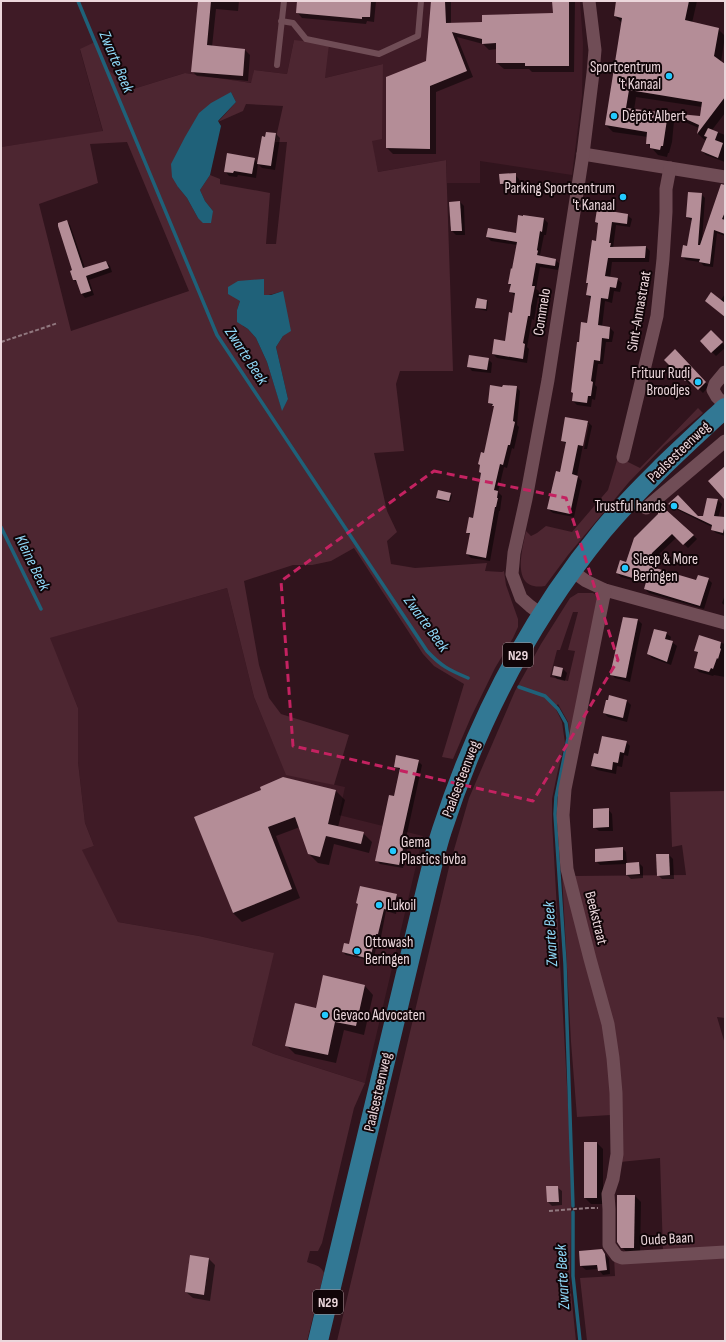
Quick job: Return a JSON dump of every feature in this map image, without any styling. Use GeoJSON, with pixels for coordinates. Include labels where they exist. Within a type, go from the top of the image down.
{"type":"FeatureCollection","features":[{"type":"Feature","properties":{"kind":"main road","name":"Paalsesteenweg"},"geometry":{"type":"LineString","coordinates":[[318,1341],[441,831],[480,729],[513,664],[542,615],[572,571],[624,506],[660,469],[725,407]]}},
{"type":"Feature","properties":{"kind":"street","name":"Commelo"},"geometry":{"type":"LineString","coordinates":[[542,615],[521,598],[512,574],[512,567],[548,380],[583,154],[595,50],[589,1]]}},
{"type":"Feature","properties":{"kind":"street"},"geometry":{"type":"LineString","coordinates":[[583,154],[725,177]]}},
{"type":"Feature","properties":{"kind":"street","name":"Sint-Annastraat"},"geometry":{"type":"LineString","coordinates":[[623,457],[657,316],[664,251],[666,189],[670,168]]}},
{"type":"Feature","properties":{"kind":"street","name":"Paalsesteenweg"},"geometry":{"type":"LineString","coordinates":[[725,372],[715,384],[713,390],[725,407]]}},
{"type":"Feature","properties":{"kind":"street","name":"Paalsesteenweg"},"geometry":{"type":"LineString","coordinates":[[646,508],[725,441]]}},
{"type":"Feature","properties":{"kind":"street"},"geometry":{"type":"LineString","coordinates":[[572,571],[586,581],[605,590],[725,623]]}},
{"type":"Feature","properties":{"kind":"street","name":"Beekstraat"},"geometry":{"type":"LineString","coordinates":[[605,590],[565,789],[563,815],[567,869],[608,1024],[613,1058],[616,1093],[617,1154],[614,1180],[608,1194],[609,1245],[614,1253]]}},
{"type":"Feature","properties":{"kind":"street","name":"Oude Baan"},"geometry":{"type":"LineString","coordinates":[[614,1253],[622,1258],[725,1252]]}},
{"type":"Feature","properties":{"kind":"lane"},"geometry":{"type":"LineString","coordinates":[[277,65],[284,1]]}},
{"type":"Feature","properties":{"kind":"lane"},"geometry":{"type":"LineString","coordinates":[[281,21],[293,23],[306,39],[379,54],[418,36],[421,1]]}},
{"type":"Feature","properties":{"kind":"path"},"geometry":{"type":"LineString","coordinates":[[1,342],[58,323]]}},
{"type":"Feature","properties":{"kind":"path"},"geometry":{"type":"LineString","coordinates":[[549,1211],[588,1208],[609,1209]]}},
{"type":"Feature","properties":{"kind":"highlighted area"},"geometry":{"type":"Polygon","coordinates":[[[434,471],[566,498],[618,660],[533,801],[293,746],[281,581],[434,471]]]}},
{"type":"Feature","properties":{"kind":"shaded area"},"geometry":{"type":"Polygon","coordinates":[[[1,1],[580,1],[583,43],[582,96],[572,175],[480,161],[480,183],[447,183],[446,160],[378,172],[371,141],[383,64],[325,78],[294,40],[287,74],[254,70],[252,83],[185,73],[130,90],[109,70],[97,42],[80,50],[103,132],[1,147],[1,1]]]}},
{"type":"Feature","properties":{"kind":"shaded area"},"geometry":{"type":"Polygon","coordinates":[[[294,40],[329,44],[325,78],[383,64],[382,139],[372,141],[378,172],[446,160],[453,371],[400,371],[396,384],[404,451],[374,453],[387,511],[397,532],[387,541],[391,564],[415,568],[487,563],[485,571],[504,571],[506,585],[518,619],[518,627],[495,668],[471,717],[453,759],[442,757],[464,684],[434,666],[423,654],[354,548],[331,561],[312,565],[293,565],[244,581],[259,665],[269,698],[281,714],[349,735],[334,785],[286,775],[254,697],[227,588],[50,638],[78,708],[78,762],[85,823],[94,846],[82,850],[118,922],[199,936],[274,953],[252,1045],[274,1054],[365,1083],[354,1108],[322,1243],[318,1251],[310,1251],[307,1262],[319,1267],[324,1273],[307,1341],[1,1341],[1,147],[103,131],[80,49],[97,41],[109,70],[130,90],[185,73],[251,83],[254,70],[287,74],[294,40]],[[231,92],[178,187],[187,198],[198,218],[213,211],[205,201],[200,190],[210,175],[220,179],[220,184],[270,193],[266,244],[276,244],[287,142],[275,142],[283,106],[246,104],[243,111],[218,122],[236,102],[231,92]],[[127,142],[90,144],[98,183],[39,204],[71,331],[189,291],[127,142]],[[283,291],[240,301],[237,310],[243,326],[256,338],[267,362],[282,410],[288,399],[276,347],[283,336],[283,291]]]}},
{"type":"Feature","properties":{"kind":"shaded area"},"geometry":{"type":"Polygon","coordinates":[[[698,408],[703,413],[664,446],[629,482],[568,555],[545,586],[534,586],[527,583],[521,568],[522,548],[526,531],[531,536],[546,526],[572,532],[608,490],[618,457],[640,468],[698,408]]]}},
{"type":"Feature","properties":{"kind":"shaded area"},"geometry":{"type":"Polygon","coordinates":[[[227,588],[254,697],[286,774],[345,787],[339,815],[423,836],[365,1083],[274,1054],[252,1045],[273,953],[199,936],[118,922],[81,850],[94,846],[85,823],[78,762],[78,708],[49,638],[227,588]]]}},
{"type":"Feature","properties":{"kind":"shaded area"},"geometry":{"type":"Polygon","coordinates":[[[578,593],[593,593],[599,597],[599,604],[581,684],[561,797],[560,813],[562,864],[604,1030],[610,1064],[611,1115],[577,1117],[571,1042],[558,799],[570,740],[568,722],[558,704],[555,707],[562,722],[565,743],[552,799],[552,821],[572,1175],[570,1283],[576,1341],[337,1341],[449,867],[469,798],[515,691],[541,644],[570,598],[578,593]],[[573,612],[560,650],[557,650],[550,677],[568,681],[575,651],[568,650],[578,612],[573,612]]]}},
{"type":"Feature","properties":{"kind":"shaded area"},"geometry":{"type":"Polygon","coordinates":[[[725,791],[725,1018],[717,1017],[725,1044],[725,1248],[663,1252],[660,1158],[620,1162],[620,1120],[573,876],[686,875],[682,845],[672,847],[670,792],[725,791]]]}},
{"type":"Feature","properties":{"kind":"shaded area"},"geometry":{"type":"Polygon","coordinates":[[[725,1255],[725,1341],[587,1341],[580,1278],[615,1276],[614,1257],[725,1255]]]}},
{"type":"Feature","properties":{"kind":"water"},"geometry":{"type":"Polygon","coordinates":[[[231,92],[236,102],[218,121],[221,126],[210,175],[200,190],[205,201],[213,211],[211,223],[203,223],[198,218],[187,198],[172,177],[171,164],[199,113],[211,103],[231,92]]]}},
{"type":"Feature","properties":{"kind":"water"},"geometry":{"type":"Polygon","coordinates":[[[264,279],[264,295],[271,295],[283,291],[291,331],[283,336],[276,347],[288,399],[282,411],[267,362],[256,338],[248,329],[237,322],[237,310],[240,301],[228,294],[228,287],[238,281],[264,279]]]}},
{"type":"Feature","properties":{"kind":"building"},"geometry":{"type":"Polygon","coordinates":[[[198,1],[211,1],[207,45],[245,49],[243,76],[191,72],[198,1]]]}},
{"type":"Feature","properties":{"kind":"building"},"geometry":{"type":"Polygon","coordinates":[[[297,1],[371,1],[370,17],[362,17],[362,19],[296,13],[297,1]]]}},
{"type":"Feature","properties":{"kind":"building"},"geometry":{"type":"Polygon","coordinates":[[[431,1],[445,1],[446,23],[482,22],[482,15],[553,13],[552,1],[569,1],[569,66],[525,66],[525,63],[496,63],[496,43],[482,44],[482,39],[452,32],[467,71],[430,86],[430,149],[386,148],[386,77],[426,61],[431,1]]]}},
{"type":"Feature","properties":{"kind":"building","name":"Sportcentrum 't Kanaal"},"geometry":{"type":"Polygon","coordinates":[[[616,1],[689,1],[685,20],[719,28],[714,56],[725,64],[725,97],[697,134],[699,125],[679,116],[679,114],[700,116],[702,102],[629,90],[626,108],[668,113],[663,146],[661,146],[660,150],[650,148],[650,144],[646,144],[647,132],[605,125],[622,18],[614,16],[616,1]]]}},
{"type":"Feature","properties":{"kind":"building"},"geometry":{"type":"Polygon","coordinates":[[[708,128],[718,132],[715,140],[723,143],[718,158],[701,151],[707,137],[704,136],[708,128]]]}},
{"type":"Feature","properties":{"kind":"building"},"geometry":{"type":"Polygon","coordinates":[[[266,132],[276,133],[271,166],[257,164],[262,136],[265,137],[266,132]]]}},
{"type":"Feature","properties":{"kind":"building"},"geometry":{"type":"Polygon","coordinates":[[[227,153],[255,158],[252,174],[234,171],[233,173],[224,172],[227,153]]]}},
{"type":"Feature","properties":{"kind":"building"},"geometry":{"type":"Polygon","coordinates":[[[516,173],[516,183],[500,184],[499,174],[516,173]]]}},
{"type":"Feature","properties":{"kind":"building"},"geometry":{"type":"Polygon","coordinates":[[[721,184],[725,185],[725,212],[722,219],[725,220],[725,234],[714,230],[710,264],[699,262],[700,259],[681,257],[683,245],[687,246],[692,218],[686,217],[688,192],[702,193],[698,245],[700,245],[721,184]]]}},
{"type":"Feature","properties":{"kind":"building"},"geometry":{"type":"Polygon","coordinates":[[[460,201],[462,231],[451,231],[449,202],[460,201]]]}},
{"type":"Feature","properties":{"kind":"building"},"geometry":{"type":"Polygon","coordinates":[[[597,209],[628,214],[627,224],[612,222],[609,243],[611,243],[610,247],[646,246],[645,258],[608,258],[605,276],[618,278],[616,288],[610,287],[608,299],[601,298],[598,325],[610,327],[609,339],[602,338],[600,361],[594,360],[591,381],[593,382],[591,396],[588,396],[587,403],[572,401],[573,393],[571,392],[581,322],[587,323],[591,296],[586,295],[588,283],[586,283],[592,240],[596,241],[598,223],[595,222],[597,209]]]}},
{"type":"Feature","properties":{"kind":"building"},"geometry":{"type":"Polygon","coordinates":[[[518,215],[544,218],[542,232],[540,231],[537,255],[556,259],[555,266],[536,263],[532,286],[535,286],[530,316],[528,316],[523,343],[525,344],[523,359],[492,354],[494,339],[505,341],[509,312],[512,313],[515,293],[509,292],[511,284],[508,284],[517,242],[486,237],[488,228],[516,233],[518,215]]]}},
{"type":"Feature","properties":{"kind":"building"},"geometry":{"type":"Polygon","coordinates":[[[67,220],[83,268],[106,261],[109,268],[86,276],[91,291],[81,294],[76,280],[73,280],[70,271],[72,270],[58,226],[58,223],[67,220]]]}},
{"type":"Feature","properties":{"kind":"building"},"geometry":{"type":"Polygon","coordinates":[[[711,292],[725,303],[725,317],[705,301],[711,292]]]}},
{"type":"Feature","properties":{"kind":"building"},"geometry":{"type":"Polygon","coordinates":[[[477,298],[487,300],[486,309],[475,308],[477,298]]]}},
{"type":"Feature","properties":{"kind":"building"},"geometry":{"type":"Polygon","coordinates":[[[711,330],[723,342],[711,353],[700,341],[711,330]]]}},
{"type":"Feature","properties":{"kind":"building"},"geometry":{"type":"Polygon","coordinates":[[[675,349],[706,382],[698,390],[687,379],[685,381],[664,360],[675,349]]]}},
{"type":"Feature","properties":{"kind":"building"},"geometry":{"type":"Polygon","coordinates":[[[469,355],[489,358],[487,370],[467,367],[469,355]]]}},
{"type":"Feature","properties":{"kind":"building"},"geometry":{"type":"Polygon","coordinates":[[[490,385],[502,387],[503,385],[517,386],[513,421],[515,422],[510,445],[508,445],[503,465],[500,464],[494,490],[498,491],[498,498],[486,558],[466,554],[470,533],[466,533],[469,517],[473,518],[481,473],[479,472],[480,465],[478,464],[481,452],[484,453],[494,406],[492,406],[493,404],[488,403],[490,385]]]}},
{"type":"Feature","properties":{"kind":"building"},"geometry":{"type":"Polygon","coordinates":[[[565,417],[588,421],[583,446],[578,445],[572,474],[578,476],[570,514],[547,509],[556,471],[560,472],[566,442],[561,441],[565,417]]]}},
{"type":"Feature","properties":{"kind":"building"},"geometry":{"type":"Polygon","coordinates":[[[725,466],[725,500],[708,481],[725,466]]]}},
{"type":"Feature","properties":{"kind":"building"},"geometry":{"type":"Polygon","coordinates":[[[438,490],[451,493],[449,501],[436,498],[438,490]]]}},
{"type":"Feature","properties":{"kind":"building"},"geometry":{"type":"Polygon","coordinates":[[[678,495],[698,516],[703,516],[707,498],[718,499],[714,516],[725,517],[723,533],[711,530],[712,525],[668,504],[678,495]]]}},
{"type":"Feature","properties":{"kind":"building"},"geometry":{"type":"Polygon","coordinates":[[[660,507],[663,509],[664,508],[694,535],[683,545],[672,534],[652,553],[649,564],[652,565],[652,567],[696,580],[698,575],[709,578],[700,606],[644,589],[646,582],[616,573],[620,560],[626,562],[634,538],[658,514],[658,508],[660,507]]]}},
{"type":"Feature","properties":{"kind":"building"},"geometry":{"type":"Polygon","coordinates":[[[623,617],[638,619],[626,678],[610,675],[623,617]]]}},
{"type":"Feature","properties":{"kind":"building"},"geometry":{"type":"Polygon","coordinates":[[[654,629],[667,632],[665,639],[673,641],[667,662],[647,654],[654,629]]]}},
{"type":"Feature","properties":{"kind":"building"},"geometry":{"type":"Polygon","coordinates":[[[699,635],[721,642],[721,649],[718,659],[717,658],[713,669],[711,668],[709,672],[694,668],[698,652],[694,651],[699,635]]]}},
{"type":"Feature","properties":{"kind":"building"},"geometry":{"type":"Polygon","coordinates":[[[554,666],[563,668],[561,677],[552,675],[554,666]]]}},
{"type":"Feature","properties":{"kind":"building"},"geometry":{"type":"Polygon","coordinates":[[[609,695],[627,700],[623,718],[603,713],[606,700],[608,700],[609,695]]]}},
{"type":"Feature","properties":{"kind":"building"},"geometry":{"type":"Polygon","coordinates":[[[602,736],[627,741],[624,753],[620,752],[618,763],[613,762],[612,770],[591,766],[594,753],[598,754],[602,736]]]}},
{"type":"Feature","properties":{"kind":"building"},"geometry":{"type":"Polygon","coordinates":[[[396,755],[419,760],[401,841],[405,841],[399,865],[375,861],[389,795],[394,796],[400,768],[394,767],[396,755]]]}},
{"type":"Feature","properties":{"kind":"building"},"geometry":{"type":"Polygon","coordinates":[[[283,777],[336,790],[328,824],[364,832],[361,844],[326,836],[320,857],[308,854],[295,817],[268,827],[292,889],[233,913],[194,817],[261,790],[260,787],[283,777]]]}},
{"type":"Feature","properties":{"kind":"building"},"geometry":{"type":"Polygon","coordinates":[[[609,808],[609,827],[593,828],[593,809],[609,808]]]}},
{"type":"Feature","properties":{"kind":"building"},"geometry":{"type":"Polygon","coordinates":[[[623,847],[623,860],[595,862],[595,849],[623,847]]]}},
{"type":"Feature","properties":{"kind":"building"},"geometry":{"type":"Polygon","coordinates":[[[656,854],[669,854],[670,875],[657,876],[656,854]]]}},
{"type":"Feature","properties":{"kind":"building"},"geometry":{"type":"Polygon","coordinates":[[[639,862],[640,874],[626,875],[626,863],[639,862]]]}},
{"type":"Feature","properties":{"kind":"building"},"geometry":{"type":"Polygon","coordinates":[[[360,886],[397,894],[393,911],[384,909],[370,959],[342,952],[344,943],[349,944],[358,904],[356,903],[360,886]]]}},
{"type":"Feature","properties":{"kind":"building","name":"Gevaco Advocaten"},"geometry":{"type":"Polygon","coordinates":[[[323,975],[365,985],[356,1026],[335,1022],[328,1055],[285,1046],[295,1003],[316,1008],[323,975]]]}},
{"type":"Feature","properties":{"kind":"building"},"geometry":{"type":"Polygon","coordinates":[[[584,1142],[597,1142],[597,1198],[584,1198],[584,1142]]]}},
{"type":"Feature","properties":{"kind":"building"},"geometry":{"type":"Polygon","coordinates":[[[546,1186],[558,1186],[559,1202],[547,1202],[546,1186]]]}},
{"type":"Feature","properties":{"kind":"building"},"geometry":{"type":"Polygon","coordinates":[[[617,1195],[635,1195],[634,1248],[621,1248],[617,1242],[617,1195]]]}},
{"type":"Feature","properties":{"kind":"building"},"geometry":{"type":"Polygon","coordinates":[[[602,1249],[605,1254],[607,1270],[598,1271],[597,1265],[580,1266],[579,1251],[602,1249]]]}},
{"type":"Feature","properties":{"kind":"building"},"geometry":{"type":"Polygon","coordinates":[[[190,1255],[209,1258],[204,1295],[185,1292],[190,1255]]]}},
{"type":"Feature","properties":{"kind":"waterway","name":"Zwarte Beek"},"geometry":{"type":"LineString","coordinates":[[78,1],[217,335],[427,651],[446,667],[468,678]]}},
{"type":"Feature","properties":{"kind":"waterway","name":"Kleine Beek"},"geometry":{"type":"LineString","coordinates":[[1,527],[41,609]]}},
{"type":"Feature","properties":{"kind":"waterway","name":"Zwarte Beek"},"geometry":{"type":"LineString","coordinates":[[519,687],[545,696],[558,709],[566,723],[568,738],[556,797],[555,814],[565,964],[573,1206]]}},
{"type":"Feature","properties":{"kind":"waterway","name":"Zwarte Beek"},"geometry":{"type":"LineString","coordinates":[[573,1212],[573,1276],[580,1341]]}},
{"type":"Feature","properties":{"kind":"place","name":"Sportcentrum 't Kanaal"},"geometry":{"type":"Point","coordinates":[669,76]}},
{"type":"Feature","properties":{"kind":"place","name":"Dépôt Albert"},"geometry":{"type":"Point","coordinates":[614,116]}},
{"type":"Feature","properties":{"kind":"place","name":"Parking Sportcentrum 't Kanaal"},"geometry":{"type":"Point","coordinates":[623,197]}},
{"type":"Feature","properties":{"kind":"place","name":"Frituur Rudi Broodjes"},"geometry":{"type":"Point","coordinates":[698,382]}},
{"type":"Feature","properties":{"kind":"place","name":"Trustful hands"},"geometry":{"type":"Point","coordinates":[674,506]}},
{"type":"Feature","properties":{"kind":"place","name":"Sleep & More Beringen"},"geometry":{"type":"Point","coordinates":[625,568]}},
{"type":"Feature","properties":{"kind":"place","name":"Gema Plastics bvba"},"geometry":{"type":"Point","coordinates":[393,851]}},
{"type":"Feature","properties":{"kind":"place","name":"Lukoil"},"geometry":{"type":"Point","coordinates":[379,905]}},
{"type":"Feature","properties":{"kind":"place","name":"Ottowash Beringen"},"geometry":{"type":"Point","coordinates":[357,951]}},
{"type":"Feature","properties":{"kind":"place","name":"Gevaco Advocaten"},"geometry":{"type":"Point","coordinates":[325,1015]}}]}
